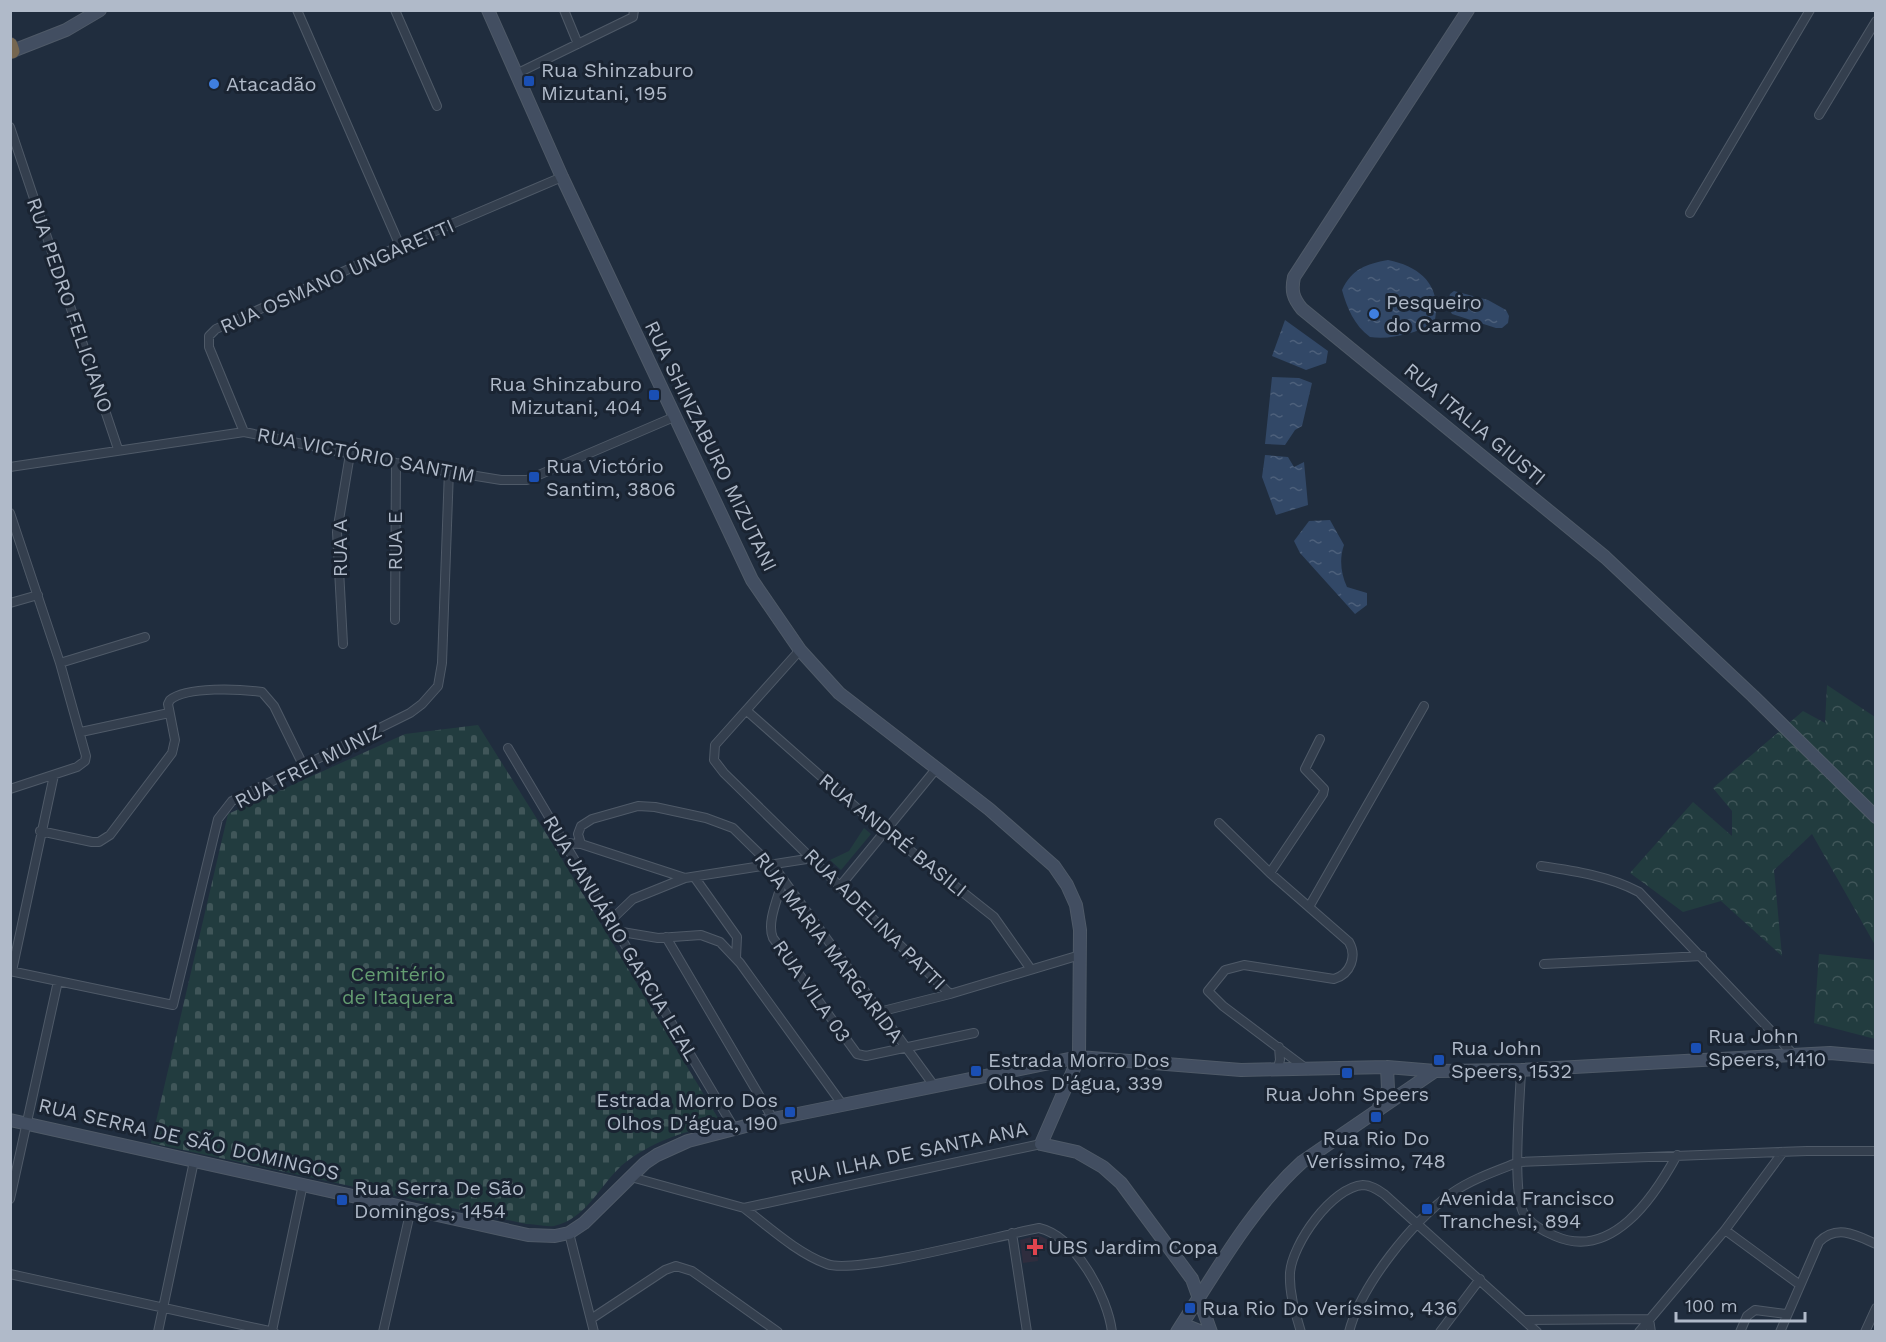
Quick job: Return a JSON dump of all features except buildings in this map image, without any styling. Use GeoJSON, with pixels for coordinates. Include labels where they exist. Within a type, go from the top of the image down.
{"type":"FeatureCollection","features":[{"type":"Feature","properties":{"kind":"street"},"geometry":{"type":"LineString","coordinates":[[11,49],[66,30],[100,10]]}},
{"type":"Feature","properties":{"kind":"street"},"geometry":{"type":"LineString","coordinates":[[297,10],[400,246]]}},
{"type":"Feature","properties":{"kind":"street"},"geometry":{"type":"LineString","coordinates":[[395,10],[437,106]]}},
{"type":"Feature","properties":{"kind":"street","name":"RUA SHINZABURO MIZUTANI"},"geometry":{"type":"LineString","coordinates":[[488,10],[562,177],[748,572],[800,650],[839,693],[936,768],[1054,866],[1076,905],[1080,955],[1079,1057],[1041,1144]]}},
{"type":"Feature","properties":{"kind":"street"},"geometry":{"type":"LineString","coordinates":[[564,10],[578,44]]}},
{"type":"Feature","properties":{"kind":"street","name":"RUA ITALIA GIUSTI"},"geometry":{"type":"LineString","coordinates":[[1468,10],[1294,277],[1291,289],[1294,299],[1302,309],[1605,557],[1754,696],[1875,817]]}},
{"type":"Feature","properties":{"kind":"street"},"geometry":{"type":"LineString","coordinates":[[1690,213],[1810,10]]}},
{"type":"Feature","properties":{"kind":"street"},"geometry":{"type":"LineString","coordinates":[[516,74],[633,14]]}},
{"type":"Feature","properties":{"kind":"street"},"geometry":{"type":"LineString","coordinates":[[1819,115],[1875,21]]}},
{"type":"Feature","properties":{"kind":"street","name":"RUA PEDRO FELICIANO"},"geometry":{"type":"LineString","coordinates":[[10,127],[118,449]]}},
{"type":"Feature","properties":{"kind":"street","name":"RUA OSMANO UNGARETTI"},"geometry":{"type":"LineString","coordinates":[[244,432],[209,347],[208,342],[212,332],[400,246],[562,177]]}},
{"type":"Feature","properties":{"kind":"street","name":"RUA VICTÓRIO SANTIM"},"geometry":{"type":"LineString","coordinates":[[10,466],[244,432],[396,463],[501,480],[527,480],[674,417]]}},
{"type":"Feature","properties":{"kind":"street","name":"RUA A"},"geometry":{"type":"LineString","coordinates":[[343,644],[337,532],[350,454]]}},
{"type":"Feature","properties":{"kind":"street","name":"RUA E"},"geometry":{"type":"LineString","coordinates":[[395,620],[396,463]]}},
{"type":"Feature","properties":{"kind":"street","name":"RUA FREI MUNIZ"},"geometry":{"type":"LineString","coordinates":[[58,981],[173,1005],[211,844],[223,810],[232,801],[410,713],[427,700],[438,686],[442,663],[449,470]]}},
{"type":"Feature","properties":{"kind":"street"},"geometry":{"type":"LineString","coordinates":[[10,513],[81,732],[85,761],[77,767],[10,789]]}},
{"type":"Feature","properties":{"kind":"street"},"geometry":{"type":"LineString","coordinates":[[10,603],[38,595]]}},
{"type":"Feature","properties":{"kind":"street"},"geometry":{"type":"LineString","coordinates":[[60,663],[145,637]]}},
{"type":"Feature","properties":{"kind":"street"},"geometry":{"type":"LineString","coordinates":[[747,711],[800,650]]}},
{"type":"Feature","properties":{"kind":"street"},"geometry":{"type":"LineString","coordinates":[[40,831],[92,842],[99,842],[110,835],[172,753],[175,740],[169,713],[170,700],[182,694],[226,691],[262,692],[274,706],[304,766]]}},
{"type":"Feature","properties":{"kind":"street"},"geometry":{"type":"LineString","coordinates":[[1309,907],[1424,706]]}},
{"type":"Feature","properties":{"kind":"street","name":"RUA ADELINA PATTI"},"geometry":{"type":"LineString","coordinates":[[747,711],[715,745],[714,760],[724,773],[950,994],[1030,968],[1080,955]]}},
{"type":"Feature","properties":{"kind":"street","name":"RUA ANDRÉ BASILI"},"geometry":{"type":"LineString","coordinates":[[747,711],[885,832],[994,917],[1030,968]]}},
{"type":"Feature","properties":{"kind":"street"},"geometry":{"type":"LineString","coordinates":[[81,732],[169,713]]}},
{"type":"Feature","properties":{"kind":"street"},"geometry":{"type":"LineString","coordinates":[[1270,873],[1323,794],[1324,789],[1305,769],[1320,739]]}},
{"type":"Feature","properties":{"kind":"street","name":"RUA JANUÁRIO GARCIA LEAL"},"geometry":{"type":"LineString","coordinates":[[508,748],[734,1128]]}},
{"type":"Feature","properties":{"kind":"street"},"geometry":{"type":"LineString","coordinates":[[841,885],[936,768]]}},
{"type":"Feature","properties":{"kind":"street"},"geometry":{"type":"LineString","coordinates":[[10,1199],[58,981],[11,971],[54,775]]}},
{"type":"Feature","properties":{"kind":"street","name":"RUA MARIA MARGARIDA"},"geometry":{"type":"LineString","coordinates":[[581,844],[578,834],[585,822],[631,807],[656,807],[706,818],[733,828],[771,864],[783,879],[935,1087]]}},
{"type":"Feature","properties":{"kind":"street"},"geometry":{"type":"LineString","coordinates":[[1219,823],[1270,873],[1349,942],[1353,949],[1353,960],[1344,974],[1334,979],[1244,965],[1225,970],[1208,991],[1223,1006],[1308,1070]]}},
{"type":"Feature","properties":{"kind":"street"},"geometry":{"type":"LineString","coordinates":[[564,843],[581,844],[690,878],[737,937],[736,958]]}},
{"type":"Feature","properties":{"kind":"street"},"geometry":{"type":"LineString","coordinates":[[610,921],[633,899],[690,878],[813,858]]}},
{"type":"Feature","properties":{"kind":"street"},"geometry":{"type":"LineString","coordinates":[[1541,867],[1600,877],[1622,883],[1639,892],[1702,956],[1792,1054]]}},
{"type":"Feature","properties":{"kind":"street","name":"RUA VILA 03"},"geometry":{"type":"LineString","coordinates":[[783,879],[771,933],[846,1041],[861,1056],[974,1033]]}},
{"type":"Feature","properties":{"kind":"street"},"geometry":{"type":"LineString","coordinates":[[616,931],[647,937],[701,935],[712,937],[736,958],[842,1104]]}},
{"type":"Feature","properties":{"kind":"street"},"geometry":{"type":"LineString","coordinates":[[666,937],[772,1119]]}},
{"type":"Feature","properties":{"kind":"street"},"geometry":{"type":"LineString","coordinates":[[1544,964],[1702,956]]}},
{"type":"Feature","properties":{"kind":"street"},"geometry":{"type":"LineString","coordinates":[[879,1012],[950,994]]}},
{"type":"Feature","properties":{"kind":"street"},"geometry":{"type":"LineString","coordinates":[[1277,1071],[1280,1060],[1279,1047]]}},
{"type":"Feature","properties":{"kind":"street"},"geometry":{"type":"LineString","coordinates":[[594,1332],[569,1233],[584,1223],[645,1163],[669,1148],[772,1119],[1079,1057],[1277,1071],[1387,1067],[1435,1071],[1521,1070],[1792,1054],[1830,1053],[1875,1057]]}},
{"type":"Feature","properties":{"kind":"street"},"geometry":{"type":"LineString","coordinates":[[1376,1111],[1388,1089],[1387,1067]]}},
{"type":"Feature","properties":{"kind":"street"},"geometry":{"type":"LineString","coordinates":[[1521,1070],[1519,1200],[1532,1223],[1559,1238],[1582,1240],[1608,1236],[1623,1226],[1664,1178],[1677,1155]]}},
{"type":"Feature","properties":{"kind":"street"},"geometry":{"type":"LineString","coordinates":[[1202,1332],[1179,1328],[1264,1201],[1282,1180],[1302,1162],[1435,1071]]}},
{"type":"Feature","properties":{"kind":"street","name":"RUA SERRA DE SÃO DOMINGOS"},"geometry":{"type":"LineString","coordinates":[[10,1119],[528,1235],[555,1236],[569,1233]]}},
{"type":"Feature","properties":{"kind":"street","name":"RUA ILHA DE SANTA ANA"},"geometry":{"type":"LineString","coordinates":[[631,1177],[744,1208],[1041,1144],[1077,1152],[1103,1167],[1121,1184],[1192,1279],[1201,1298],[1211,1332]]}},
{"type":"Feature","properties":{"kind":"street"},"geometry":{"type":"LineString","coordinates":[[1349,1332],[1369,1286],[1418,1224],[1451,1194],[1494,1171],[1519,1162],[1677,1155],[1875,1151]]}},
{"type":"Feature","properties":{"kind":"street"},"geometry":{"type":"LineString","coordinates":[[1639,1332],[1725,1230],[1783,1152]]}},
{"type":"Feature","properties":{"kind":"street"},"geometry":{"type":"LineString","coordinates":[[158,1332],[194,1161]]}},
{"type":"Feature","properties":{"kind":"street"},"geometry":{"type":"LineString","coordinates":[[10,1274],[273,1331],[303,1184]]}},
{"type":"Feature","properties":{"kind":"street"},"geometry":{"type":"LineString","coordinates":[[1301,1332],[1291,1288],[1293,1253],[1306,1230],[1327,1207],[1355,1187],[1364,1185],[1384,1194],[1537,1332]]}},
{"type":"Feature","properties":{"kind":"street"},"geometry":{"type":"LineString","coordinates":[[744,1208],[815,1258],[836,1267],[867,1264],[1039,1228],[1059,1236],[1084,1266],[1103,1299],[1112,1332]]}},
{"type":"Feature","properties":{"kind":"street"},"geometry":{"type":"LineString","coordinates":[[383,1332],[411,1209]]}},
{"type":"Feature","properties":{"kind":"street"},"geometry":{"type":"LineString","coordinates":[[1725,1230],[1800,1285]]}},
{"type":"Feature","properties":{"kind":"street"},"geometry":{"type":"LineString","coordinates":[[1780,1332],[1786,1314],[1820,1242],[1826,1236],[1840,1231],[1875,1244]]}},
{"type":"Feature","properties":{"kind":"street"},"geometry":{"type":"LineString","coordinates":[[1012,1233],[1025,1330]]}},
{"type":"Feature","properties":{"kind":"street"},"geometry":{"type":"LineString","coordinates":[[591,1319],[660,1273],[676,1266],[692,1271],[778,1332]]}},
{"type":"Feature","properties":{"kind":"street"},"geometry":{"type":"LineString","coordinates":[[1440,1332],[1480,1279]]}},
{"type":"Feature","properties":{"kind":"street"},"geometry":{"type":"LineString","coordinates":[[1865,1332],[1875,1308]]}},
{"type":"Feature","properties":{"kind":"street"},"geometry":{"type":"LineString","coordinates":[[1740,1332],[1747,1316],[1755,1310],[1786,1314]]}},
{"type":"Feature","properties":{"kind":"street"},"geometry":{"type":"LineString","coordinates":[[1526,1320],[1649,1318]]}},
{"type":"Feature","properties":{"kind":"street"},"geometry":{"type":"LineString","coordinates":[[1649,1318],[1651,1332]]}},
{"type":"Feature","properties":{"kind":"shaded area","name":"UBS Jardim Copa"},"geometry":{"type":"Polygon","coordinates":[[[1038,1235],[1057,1244],[1037,1252],[1038,1261],[1023,1263],[1020,1240],[1038,1235]]]}},
{"type":"Feature","properties":{"kind":"green space"},"geometry":{"type":"Polygon","coordinates":[[[1827,685],[1875,717],[1875,945],[1812,834],[1774,870],[1782,956],[1721,901],[1683,912],[1630,873],[1693,802],[1732,836],[1732,811],[1713,788],[1803,711],[1825,723],[1827,685]]]}},
{"type":"Feature","properties":{"kind":"green space","name":"Cemitério de Itaquera"},"geometry":{"type":"Polygon","coordinates":[[[478,725],[554,846],[721,1123],[672,1137],[637,1154],[617,1170],[576,1216],[554,1226],[526,1224],[151,1143],[228,814],[405,734],[478,725]]]}},
{"type":"Feature","properties":{"kind":"green space"},"geometry":{"type":"Polygon","coordinates":[[[864,828],[871,834],[841,870],[830,860],[849,851],[864,828]]]}},
{"type":"Feature","properties":{"kind":"green space"},"geometry":{"type":"Polygon","coordinates":[[[1819,954],[1875,960],[1875,1039],[1814,1023],[1819,954]]]}},
{"type":"Feature","properties":{"kind":"water"},"geometry":{"type":"Polygon","coordinates":[[[1388,260],[1411,268],[1428,281],[1436,300],[1434,324],[1403,335],[1386,338],[1370,337],[1352,316],[1342,290],[1355,272],[1373,263],[1388,260]]]}},
{"type":"Feature","properties":{"kind":"water"},"geometry":{"type":"Polygon","coordinates":[[[1454,291],[1488,300],[1506,310],[1509,316],[1508,323],[1502,328],[1496,328],[1452,314],[1447,305],[1450,294],[1454,291]]]}},
{"type":"Feature","properties":{"kind":"water"},"geometry":{"type":"Polygon","coordinates":[[[1285,320],[1328,351],[1326,363],[1306,370],[1272,356],[1285,320]]]}},
{"type":"Feature","properties":{"kind":"water"},"geometry":{"type":"Polygon","coordinates":[[[1272,377],[1299,378],[1312,383],[1302,426],[1295,430],[1285,445],[1265,444],[1272,377]]]}},
{"type":"Feature","properties":{"kind":"water"},"geometry":{"type":"Polygon","coordinates":[[[1265,455],[1288,457],[1294,467],[1304,462],[1308,505],[1276,515],[1262,477],[1265,455]]]}},
{"type":"Feature","properties":{"kind":"water"},"geometry":{"type":"Polygon","coordinates":[[[1330,520],[1344,545],[1341,566],[1347,587],[1367,593],[1367,605],[1355,614],[1300,553],[1294,541],[1309,521],[1330,520]]]}},
{"type":"Feature","properties":{"kind":"place","name":"Rua Shinzaburo Mizutani, 195"},"geometry":{"type":"Point","coordinates":[529,81]}},
{"type":"Feature","properties":{"kind":"place","name":"Atacadão"},"geometry":{"type":"Point","coordinates":[214,84]}},
{"type":"Feature","properties":{"kind":"place","name":"Pesqueiro do Carmo"},"geometry":{"type":"Point","coordinates":[1374,314]}},
{"type":"Feature","properties":{"kind":"place","name":"Rua Shinzaburo Mizutani, 404"},"geometry":{"type":"Point","coordinates":[654,395]}},
{"type":"Feature","properties":{"kind":"place","name":"Rua Victório Santim, 3806"},"geometry":{"type":"Point","coordinates":[534,477]}},
{"type":"Feature","properties":{"kind":"place","name":"Rua John Speers, 1410"},"geometry":{"type":"Point","coordinates":[1696,1048]}},
{"type":"Feature","properties":{"kind":"place","name":"Rua John Speers, 1532"},"geometry":{"type":"Point","coordinates":[1439,1060]}},
{"type":"Feature","properties":{"kind":"place","name":"Estrada Morro Dos Olhos D'água, 339"},"geometry":{"type":"Point","coordinates":[976,1071]}},
{"type":"Feature","properties":{"kind":"place","name":"Rua John Speers"},"geometry":{"type":"Point","coordinates":[1347,1073]}},
{"type":"Feature","properties":{"kind":"place","name":"Estrada Morro Dos Olhos D'água, 190"},"geometry":{"type":"Point","coordinates":[790,1112]}},
{"type":"Feature","properties":{"kind":"place","name":"Rua Rio Do Veríssimo, 748"},"geometry":{"type":"Point","coordinates":[1376,1117]}},
{"type":"Feature","properties":{"kind":"place","name":"Rua Serra De São Domingos, 1454"},"geometry":{"type":"Point","coordinates":[342,1200]}},
{"type":"Feature","properties":{"kind":"place","name":"Avenida Francisco Tranchesi, 894"},"geometry":{"type":"Point","coordinates":[1427,1209]}},
{"type":"Feature","properties":{"kind":"place","name":"UBS Jardim Copa"},"geometry":{"type":"Point","coordinates":[1035,1247]}},
{"type":"Feature","properties":{"kind":"place","name":"Rua Rio Do Veríssimo, 436"},"geometry":{"type":"Point","coordinates":[1190,1308]}}]}
